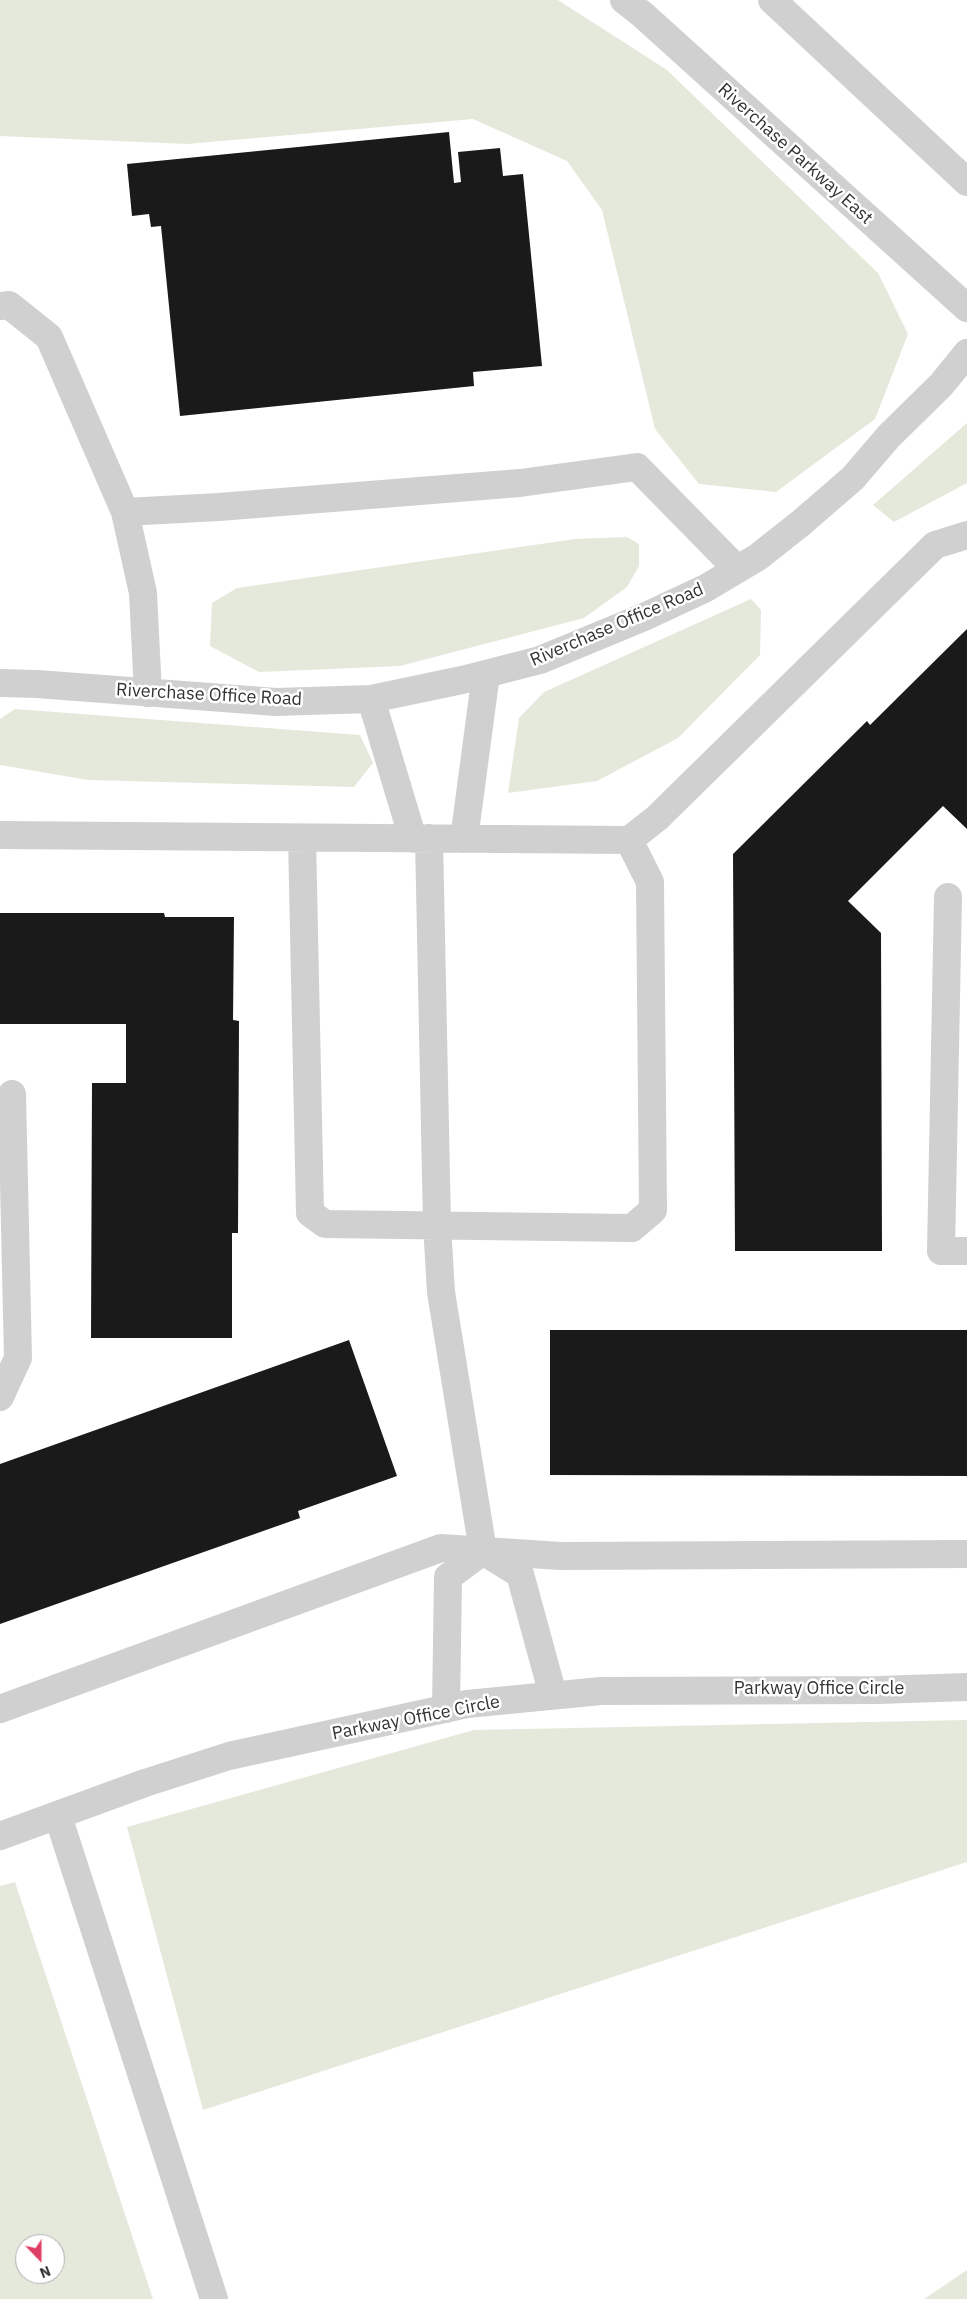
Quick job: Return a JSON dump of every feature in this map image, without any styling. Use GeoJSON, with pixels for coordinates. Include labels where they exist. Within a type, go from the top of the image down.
{"type":"FeatureCollection","features":[{"type":"Feature","properties":{"kind":"street","name":"Riverchase Parkway East"},"geometry":{"type":"LineString","coordinates":[[624,0],[643,15],[967,308]]}},
{"type":"Feature","properties":{"kind":"street"},"geometry":{"type":"LineString","coordinates":[[772,0],[967,182]]}},
{"type":"Feature","properties":{"kind":"street"},"geometry":{"type":"LineString","coordinates":[[0,306],[9,305],[49,337],[125,512],[143,592],[148,692]]}},
{"type":"Feature","properties":{"kind":"street","name":"Riverchase Office Road"},"geometry":{"type":"LineString","coordinates":[[0,683],[276,702],[371,699],[540,660],[644,617],[706,588],[758,556],[802,523],[853,478],[888,436],[940,386],[967,353]]}},
{"type":"Feature","properties":{"kind":"street"},"geometry":{"type":"LineString","coordinates":[[125,512],[219,507],[510,484],[638,467],[737,569]]}},
{"type":"Feature","properties":{"kind":"street"},"geometry":{"type":"LineString","coordinates":[[0,835],[629,840],[664,811],[935,545],[967,535]]}},
{"type":"Feature","properties":{"kind":"street"},"geometry":{"type":"LineString","coordinates":[[464,839],[486,674]]}},
{"type":"Feature","properties":{"kind":"street"},"geometry":{"type":"LineString","coordinates":[[371,699],[421,838],[437,1225],[442,1292],[483,1551],[520,1574],[553,1695]]}},
{"type":"Feature","properties":{"kind":"street"},"geometry":{"type":"LineString","coordinates":[[302,838],[310,1213],[325,1224],[632,1228],[653,1210],[650,882],[629,840]]}},
{"type":"Feature","properties":{"kind":"street"},"geometry":{"type":"LineString","coordinates":[[948,897],[941,1251],[967,1251]]}},
{"type":"Feature","properties":{"kind":"street"},"geometry":{"type":"LineString","coordinates":[[0,1397],[18,1358],[12,1094]]}},
{"type":"Feature","properties":{"kind":"street"},"geometry":{"type":"LineString","coordinates":[[0,1709],[442,1548],[560,1556],[967,1554]]}},
{"type":"Feature","properties":{"kind":"street"},"geometry":{"type":"LineString","coordinates":[[446,1709],[448,1577],[483,1551]]}},
{"type":"Feature","properties":{"kind":"street","name":"Parkway Office Circle"},"geometry":{"type":"LineString","coordinates":[[0,1836],[145,1783],[229,1756],[467,1704],[601,1691],[878,1690],[967,1687]]}},
{"type":"Feature","properties":{"kind":"street"},"geometry":{"type":"LineString","coordinates":[[58,1816],[214,2299]]}},
{"type":"Feature","properties":{"kind":"shaded area"},"geometry":{"type":"Polygon","coordinates":[[[0,0],[558,0],[667,70],[878,273],[908,334],[875,419],[776,492],[699,484],[655,429],[602,210],[567,161],[473,119],[187,144],[0,136],[0,0]]]}},
{"type":"Feature","properties":{"kind":"shaded area"},"geometry":{"type":"Polygon","coordinates":[[[967,423],[967,483],[894,522],[873,505],[967,423]]]}},
{"type":"Feature","properties":{"kind":"shaded area"},"geometry":{"type":"Polygon","coordinates":[[[627,537],[639,544],[639,566],[627,587],[584,618],[400,666],[259,672],[210,646],[212,603],[237,588],[575,539],[627,537]]]}},
{"type":"Feature","properties":{"kind":"shaded area"},"geometry":{"type":"Polygon","coordinates":[[[751,599],[761,610],[760,655],[678,738],[597,781],[508,793],[519,718],[544,692],[751,599]]]}},
{"type":"Feature","properties":{"kind":"shaded area"},"geometry":{"type":"Polygon","coordinates":[[[15,709],[360,735],[373,763],[354,787],[88,780],[0,765],[0,719],[15,709]]]}},
{"type":"Feature","properties":{"kind":"shaded area"},"geometry":{"type":"Polygon","coordinates":[[[967,1720],[967,1862],[203,2110],[127,1827],[474,1730],[967,1720]]]}},
{"type":"Feature","properties":{"kind":"shaded area"},"geometry":{"type":"Polygon","coordinates":[[[15,1882],[153,2299],[0,2299],[0,1886],[15,1882]]]}},
{"type":"Feature","properties":{"kind":"shaded area"},"geometry":{"type":"Polygon","coordinates":[[[967,2270],[967,2299],[924,2299],[967,2270]]]}},
{"type":"Feature","properties":{"kind":"building"},"geometry":{"type":"Polygon","coordinates":[[[449,132],[454,183],[461,182],[458,152],[500,148],[503,176],[523,174],[542,366],[473,372],[474,386],[180,416],[161,226],[151,227],[149,214],[132,216],[127,164],[449,132]]]}},
{"type":"Feature","properties":{"kind":"building"},"geometry":{"type":"Polygon","coordinates":[[[967,629],[967,829],[943,806],[848,901],[881,933],[882,1251],[735,1251],[733,854],[867,721],[870,725],[967,629]]]}},
{"type":"Feature","properties":{"kind":"building"},"geometry":{"type":"Polygon","coordinates":[[[0,913],[164,913],[165,917],[234,917],[233,1020],[239,1021],[238,1233],[232,1233],[232,1338],[91,1338],[92,1083],[126,1083],[126,1024],[0,1024],[0,913]]]}},
{"type":"Feature","properties":{"kind":"building"},"geometry":{"type":"Polygon","coordinates":[[[550,1330],[967,1330],[967,1476],[550,1475],[550,1330]]]}},
{"type":"Feature","properties":{"kind":"building"},"geometry":{"type":"Polygon","coordinates":[[[349,1340],[397,1476],[298,1511],[300,1518],[0,1624],[0,1464],[349,1340]]]}}]}
